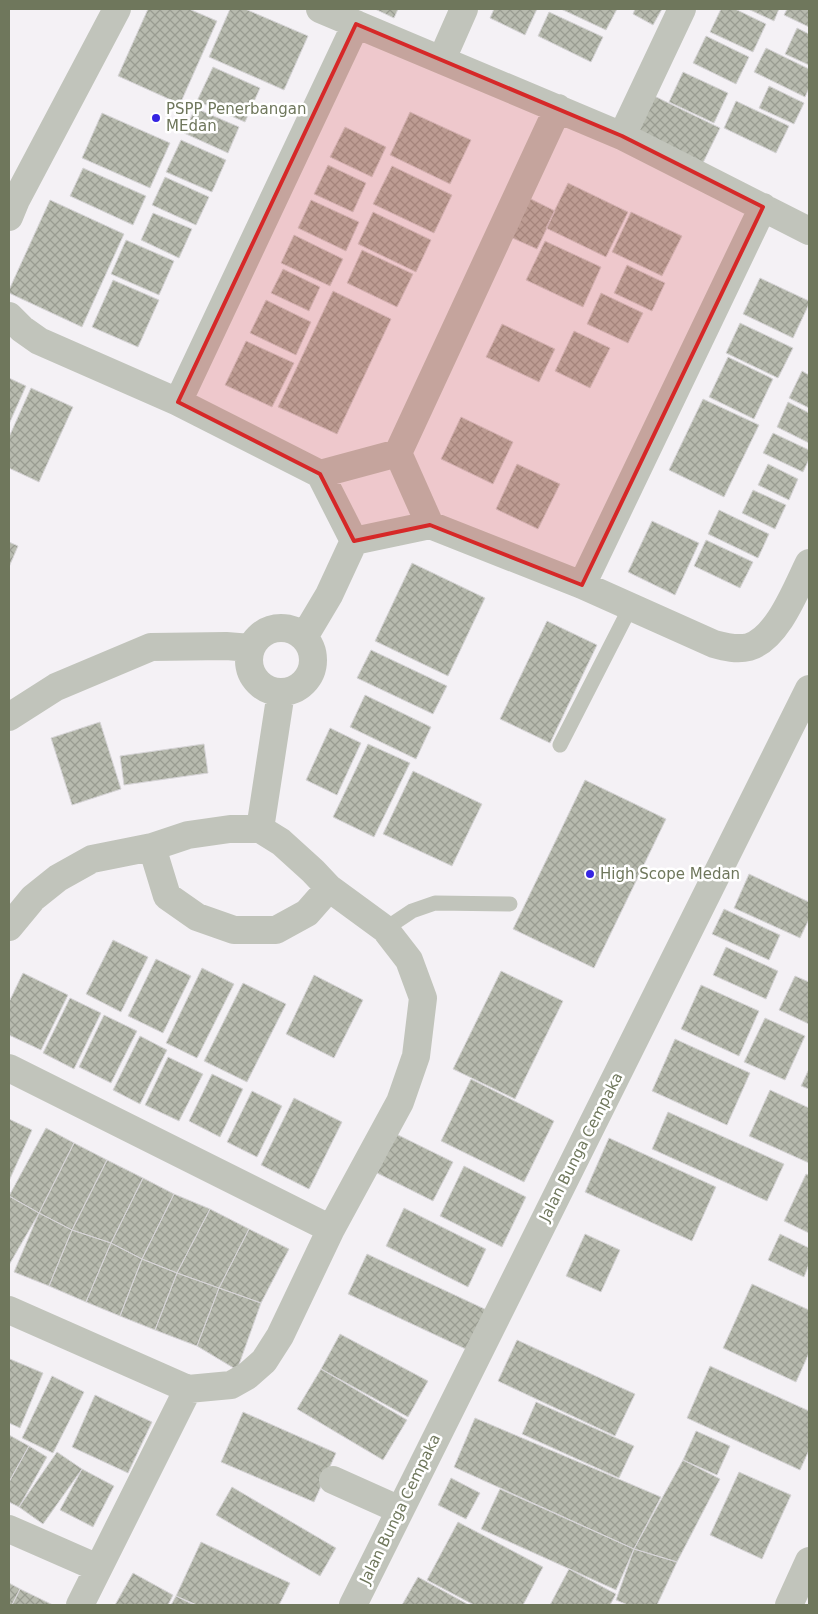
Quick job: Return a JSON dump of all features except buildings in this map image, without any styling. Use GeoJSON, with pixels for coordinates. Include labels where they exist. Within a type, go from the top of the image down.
{"type":"FeatureCollection","features":[{"type":"Feature","properties":{"kind":"street"},"geometry":{"type":"LineString","coordinates":[[9,217],[16,200],[117,9]]}},
{"type":"Feature","properties":{"kind":"street"},"geometry":{"type":"LineString","coordinates":[[320,9],[622,136],[763,207],[808,226]]}},
{"type":"Feature","properties":{"kind":"street"},"geometry":{"type":"LineString","coordinates":[[442,59],[464,9]]}},
{"type":"Feature","properties":{"kind":"street"},"geometry":{"type":"LineString","coordinates":[[622,136],[682,9]]}},
{"type":"Feature","properties":{"kind":"street"},"geometry":{"type":"LineString","coordinates":[[178,402],[356,24]]}},
{"type":"Feature","properties":{"kind":"street"},"geometry":{"type":"LineString","coordinates":[[430,525],[398,453],[558,108]]}},
{"type":"Feature","properties":{"kind":"street"},"geometry":{"type":"LineString","coordinates":[[582,585],[763,207]]}},
{"type":"Feature","properties":{"kind":"street"},"geometry":{"type":"LineString","coordinates":[[9,316],[22,329],[39,341],[178,402],[320,474],[354,541]]}},
{"type":"Feature","properties":{"kind":"street"},"geometry":{"type":"LineString","coordinates":[[320,474],[398,453]]}},
{"type":"Feature","properties":{"kind":"street"},"geometry":{"type":"LineString","coordinates":[[354,541],[430,525],[582,585],[714,644],[732,648],[749,647],[766,637],[778,622],[809,563]]}},
{"type":"Feature","properties":{"kind":"street"},"geometry":{"type":"LineString","coordinates":[[304,637],[329,595],[354,541]]}},
{"type":"Feature","properties":{"kind":"street"},"geometry":{"type":"LineString","coordinates":[[281,628],[293,630],[304,637],[310,647],[313,660],[310,672],[303,682],[293,689],[281,692],[269,689],[258,682],[251,672],[249,660],[251,648],[259,637],[269,630],[281,628]]}},
{"type":"Feature","properties":{"kind":"street"},"geometry":{"type":"LineString","coordinates":[[9,717],[56,687],[150,647],[226,646],[251,648]]}},
{"type":"Feature","properties":{"kind":"street","name":"Jalan Bunga Cempaka"},"geometry":{"type":"LineString","coordinates":[[353,1605],[809,689]]}},
{"type":"Feature","properties":{"kind":"street"},"geometry":{"type":"LineString","coordinates":[[260,829],[281,692]]}},
{"type":"Feature","properties":{"kind":"street"},"geometry":{"type":"LineString","coordinates":[[9,927],[33,898],[58,878],[92,859],[152,848],[188,835],[230,829],[260,829],[281,842],[329,888],[385,929],[409,960],[423,998],[416,1056],[400,1102],[331,1228],[280,1336],[264,1362],[248,1376],[231,1384],[188,1389],[9,1310]]}},
{"type":"Feature","properties":{"kind":"street"},"geometry":{"type":"LineString","coordinates":[[152,848],[167,896],[197,918],[234,930],[276,930],[307,912],[329,888]]}},
{"type":"Feature","properties":{"kind":"street"},"geometry":{"type":"LineString","coordinates":[[9,1068],[331,1228]]}},
{"type":"Feature","properties":{"kind":"street"},"geometry":{"type":"LineString","coordinates":[[80,1605],[188,1389]]}},
{"type":"Feature","properties":{"kind":"street"},"geometry":{"type":"LineString","coordinates":[[333,1480],[400,1510]]}},
{"type":"Feature","properties":{"kind":"street"},"geometry":{"type":"LineString","coordinates":[[9,1529],[98,1568]]}},
{"type":"Feature","properties":{"kind":"street"},"geometry":{"type":"LineString","coordinates":[[789,1605],[809,1561]]}},
{"type":"Feature","properties":{"kind":"lane"},"geometry":{"type":"LineString","coordinates":[[560,745],[631,606]]}},
{"type":"Feature","properties":{"kind":"lane"},"geometry":{"type":"LineString","coordinates":[[385,929],[412,911],[435,903],[510,904]]}},
{"type":"Feature","properties":{"kind":"highlighted area"},"geometry":{"type":"Polygon","coordinates":[[[356,24],[622,136],[763,207],[582,585],[430,525],[354,541],[320,474],[178,402],[356,24]]]}},
{"type":"Feature","properties":{"kind":"place","name":"PSPP Penerbangan MEdan"},"geometry":{"type":"Point","coordinates":[156,118]}},
{"type":"Feature","properties":{"kind":"place","name":"High Scope Medan"},"geometry":{"type":"Point","coordinates":[590,874]}}]}
